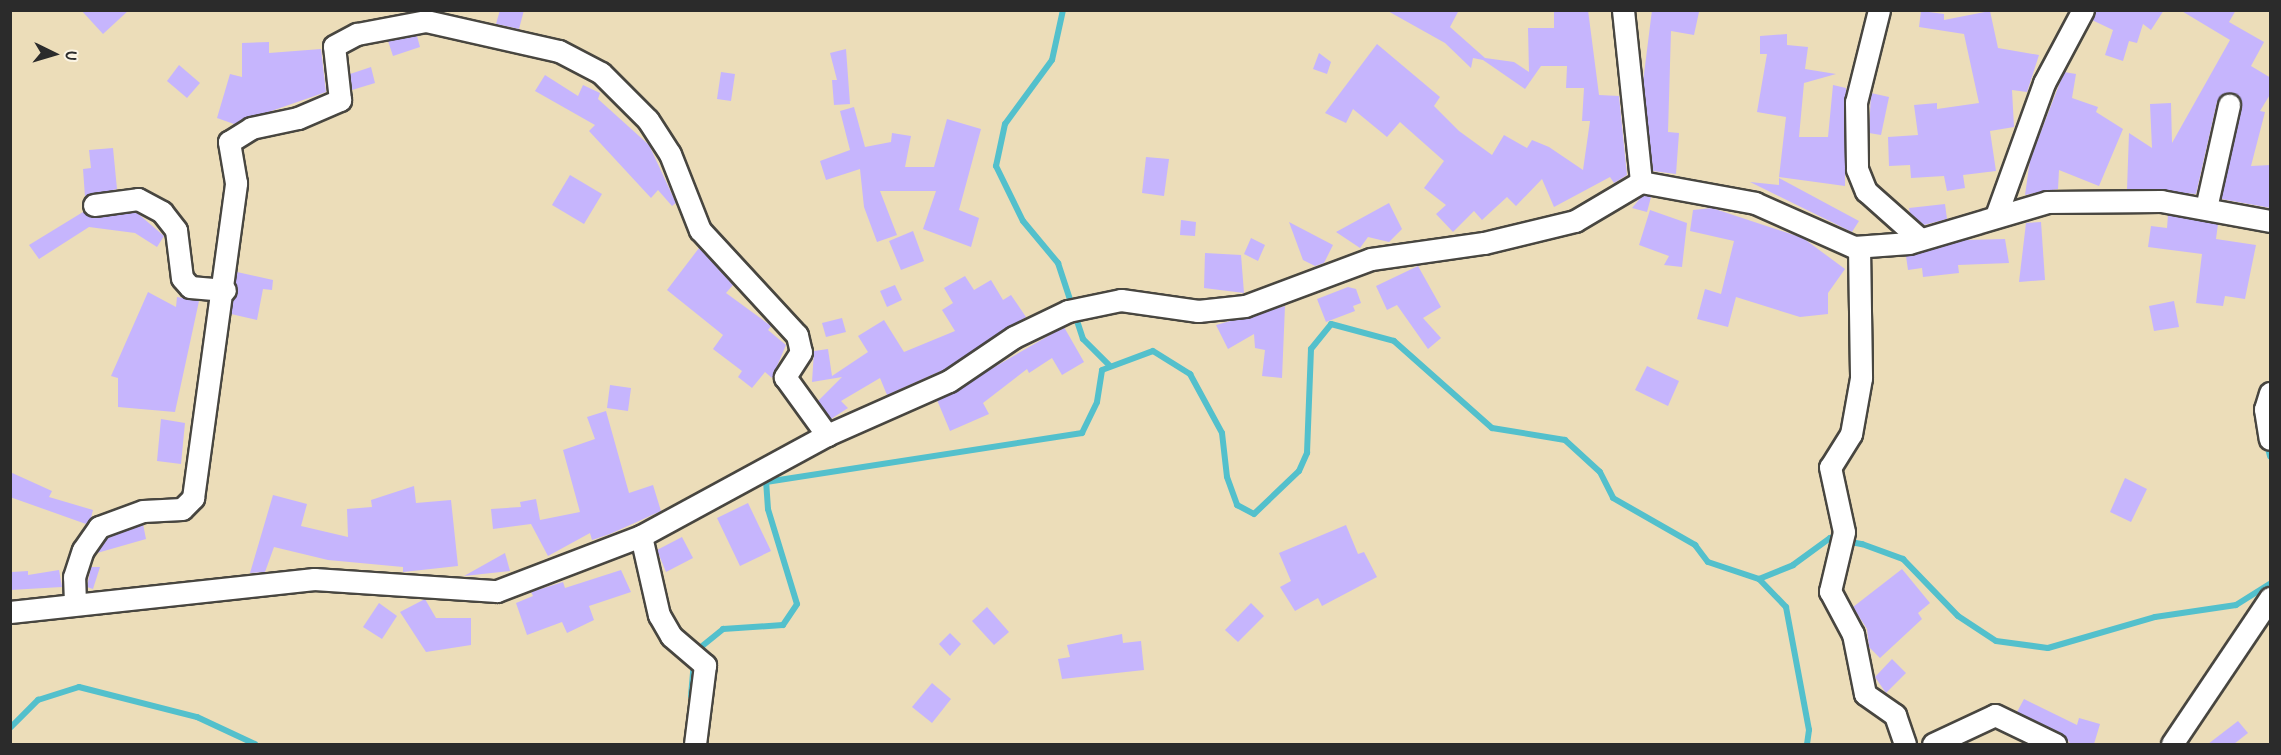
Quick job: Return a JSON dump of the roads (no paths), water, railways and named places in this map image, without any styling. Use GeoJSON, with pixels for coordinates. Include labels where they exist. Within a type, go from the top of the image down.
{"type":"FeatureCollection","features":[{"type":"Feature","properties":{"kind":"street"},"geometry":{"type":"LineString","coordinates":[[1623,10],[1641,182]]}},
{"type":"Feature","properties":{"kind":"street"},"geometry":{"type":"LineString","coordinates":[[1879,10],[1856,102],[1857,169],[1866,191],[1920,239]]}},
{"type":"Feature","properties":{"kind":"street"},"geometry":{"type":"LineString","coordinates":[[1997,213],[2044,83],[2083,10]]}},
{"type":"Feature","properties":{"kind":"street"},"geometry":{"type":"LineString","coordinates":[[75,603],[74,577],[83,550],[99,527],[143,511],[182,509],[193,498],[225,290],[236,180],[229,142],[251,128],[298,118],[340,100],[333,51],[338,42],[426,21],[534,45],[602,73],[648,120],[670,154],[700,230],[797,335],[801,352],[785,372],[786,381],[827,435]]}},
{"type":"Feature","properties":{"kind":"street"},"geometry":{"type":"LineString","coordinates":[[2206,208],[2229,105]]}},
{"type":"Feature","properties":{"kind":"street"},"geometry":{"type":"LineString","coordinates":[[10,612],[75,603],[314,579],[487,593],[641,536],[827,435],[949,381],[1014,337],[1068,311],[1097,303],[1128,301],[1198,312],[1245,306],[1382,256],[1484,243],[1575,221],[1641,182],[1755,203],[1836,243],[1859,247],[1920,239],[1997,213],[2047,202],[2138,200],[2206,208],[2271,221]]}},
{"type":"Feature","properties":{"kind":"street"},"geometry":{"type":"LineString","coordinates":[[94,205],[138,199],[162,212],[176,230],[182,278],[190,287],[225,290]]}},
{"type":"Feature","properties":{"kind":"street"},"geometry":{"type":"LineString","coordinates":[[1859,247],[1861,378],[1851,434],[1830,467],[1844,523],[1830,591],[1853,634],[1865,694],[1895,715],[1905,744]]}},
{"type":"Feature","properties":{"kind":"street"},"geometry":{"type":"LineString","coordinates":[[2271,393],[2265,409],[2271,440]]}},
{"type":"Feature","properties":{"kind":"street"},"geometry":{"type":"LineString","coordinates":[[641,536],[659,615],[671,636],[702,660],[695,744]]}},
{"type":"Feature","properties":{"kind":"street"},"geometry":{"type":"LineString","coordinates":[[2172,744],[2271,598]]}},
{"type":"Feature","properties":{"kind":"street"},"geometry":{"type":"LineString","coordinates":[[1933,744],[1995,715],[2055,744]]}},
{"type":"Feature","properties":{"kind":"waterway"},"geometry":{"type":"LineString","coordinates":[[1063,10],[1052,60],[1005,124],[996,166],[1023,221],[1058,263],[1083,339],[1110,366]]}},
{"type":"Feature","properties":{"kind":"waterway"},"geometry":{"type":"LineString","coordinates":[[696,651],[723,629],[783,625],[797,604],[768,509],[766,482],[1082,433],[1097,402],[1102,370],[1153,351],[1190,374],[1222,433],[1227,477],[1237,505],[1254,514],[1299,471],[1307,453],[1311,349],[1331,324],[1394,341],[1492,428],[1565,440],[1600,472],[1613,498],[1695,545],[1708,562],[1759,579],[1786,607],[1809,730],[1807,744]]}},
{"type":"Feature","properties":{"kind":"waterway"},"geometry":{"type":"LineString","coordinates":[[2266,441],[2270,456]]}},
{"type":"Feature","properties":{"kind":"waterway"},"geometry":{"type":"LineString","coordinates":[[1759,579],[1793,565],[1830,538],[1862,544],[1903,559],[1958,616],[1996,641],[2048,648],[2155,617],[2236,605],[2270,584]]}},
{"type":"Feature","properties":{"kind":"waterway"},"geometry":{"type":"LineString","coordinates":[[691,696],[694,661]]}},
{"type":"Feature","properties":{"kind":"waterway"},"geometry":{"type":"LineString","coordinates":[[10,728],[38,700],[79,687],[197,717],[255,744]]}}]}
